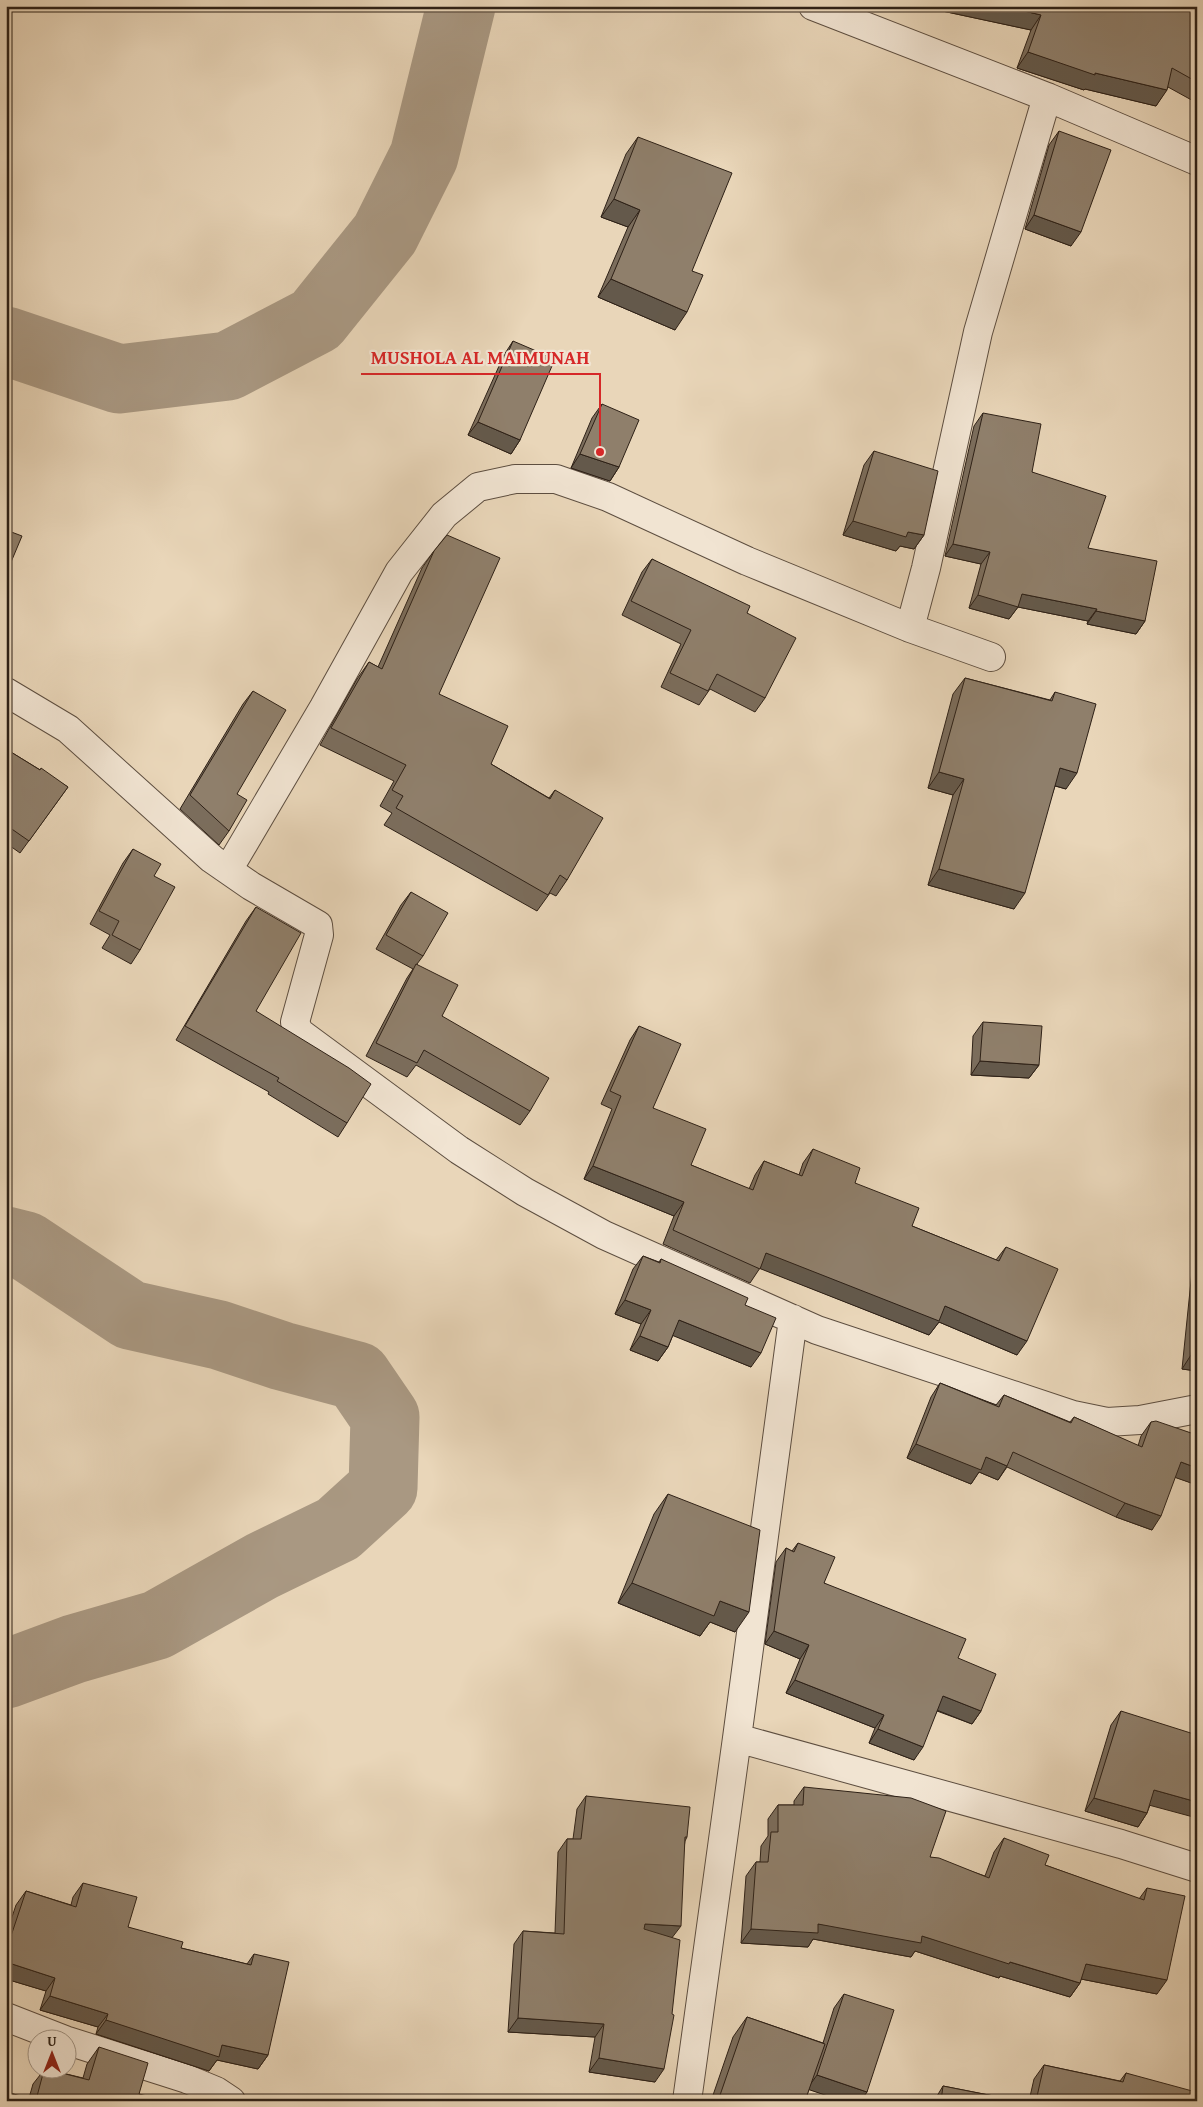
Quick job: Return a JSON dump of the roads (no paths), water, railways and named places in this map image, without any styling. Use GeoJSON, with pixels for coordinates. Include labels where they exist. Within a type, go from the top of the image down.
{"type":"FeatureCollection","features":[{"type":"Feature","properties":{"kind":"street"},"geometry":{"type":"LineString","coordinates":[[813,6],[1047,97],[1197,161]]}},
{"type":"Feature","properties":{"kind":"street"},"geometry":{"type":"LineString","coordinates":[[910,628],[926,568],[978,332],[1047,97]]}},
{"type":"Feature","properties":{"kind":"street"},"geometry":{"type":"LineString","coordinates":[[228,870],[324,707],[399,572],[444,515],[478,487],[515,479],[556,479],[608,497],[747,561],[910,628],[992,657]]}},
{"type":"Feature","properties":{"kind":"street"},"geometry":{"type":"LineString","coordinates":[[6,692],[68,729],[212,859],[318,925],[320,934],[295,1022],[298,1032],[459,1150],[525,1192],[604,1234],[817,1330],[1073,1415],[1107,1422],[1140,1420],[1197,1409]]}},
{"type":"Feature","properties":{"kind":"street"},"geometry":{"type":"LineString","coordinates":[[687,2101],[738,1738],[793,1319]]}},
{"type":"Feature","properties":{"kind":"street"},"geometry":{"type":"LineString","coordinates":[[738,1738],[1121,1844],[1197,1868]]}},
{"type":"Feature","properties":{"kind":"street"},"geometry":{"type":"LineString","coordinates":[[6,2017],[40,2030]]}},
{"type":"Feature","properties":{"kind":"street"},"geometry":{"type":"LineString","coordinates":[[78,2044],[187,2079],[234,2100]]}},
{"type":"Feature","properties":{"kind":"waterway"},"geometry":{"type":"LineString","coordinates":[[6,341],[119,379],[228,366],[316,320],[385,234],[424,156],[461,6]]}},
{"type":"Feature","properties":{"kind":"waterway"},"geometry":{"type":"LineString","coordinates":[[6,1241],[26,1246],[130,1315],[219,1335],[282,1356],[357,1376],[385,1417],[383,1488],[338,1529],[262,1566],[157,1625],[74,1649],[6,1674]]}},
{"type":"Feature","properties":{"kind":"place","name":"MUSHOLA AL MAIMUNAH"},"geometry":{"type":"Point","coordinates":[600,452]}}]}
